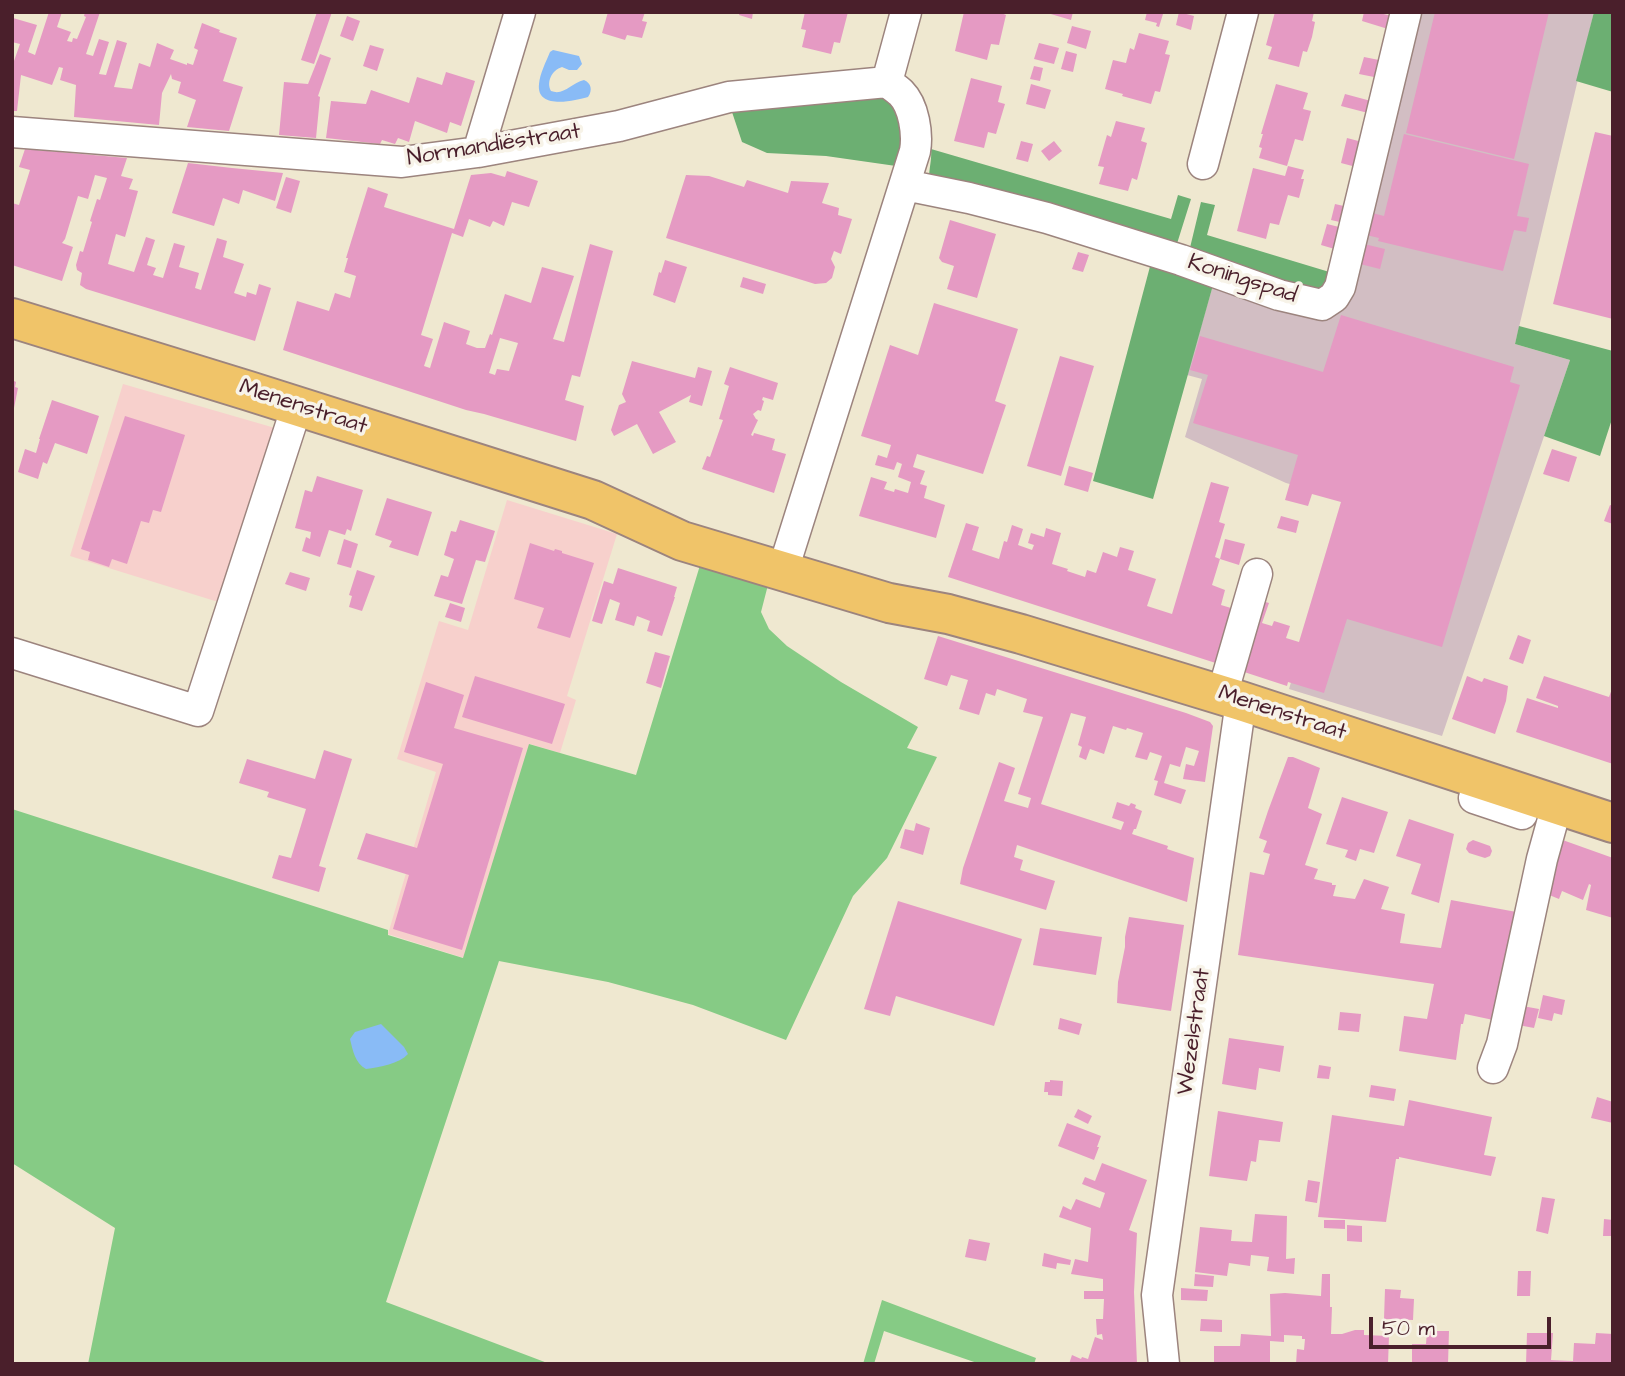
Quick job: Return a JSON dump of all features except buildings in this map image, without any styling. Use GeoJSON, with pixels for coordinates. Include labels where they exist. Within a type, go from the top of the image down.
{"type":"FeatureCollection","features":[{"type":"Feature","properties":{"kind":"main road","name":"Menenstraat"},"geometry":{"type":"LineString","coordinates":[[12,318],[593,500],[682,541],[786,558],[889,603],[948,614],[1021,634],[1231,698],[1539,809],[1613,823]]}},
{"type":"Feature","properties":{"kind":"street"},"geometry":{"type":"LineString","coordinates":[[478,152],[520,12]]}},
{"type":"Feature","properties":{"kind":"street"},"geometry":{"type":"LineString","coordinates":[[786,558],[918,138],[914,118],[903,94],[887,82],[906,12]]}},
{"type":"Feature","properties":{"kind":"street"},"geometry":{"type":"LineString","coordinates":[[1203,164],[1243,12]]}},
{"type":"Feature","properties":{"kind":"street","name":"Koningspad"},"geometry":{"type":"LineString","coordinates":[[905,185],[1047,218],[1181,260],[1279,295],[1322,305],[1334,297],[1340,287],[1406,12]]}},
{"type":"Feature","properties":{"kind":"street","name":"Normandiëstraat"},"geometry":{"type":"LineString","coordinates":[[12,132],[401,162],[478,152],[619,126],[729,97],[887,82]]}},
{"type":"Feature","properties":{"kind":"street"},"geometry":{"type":"LineString","coordinates":[[12,653],[198,711],[297,406]]}},
{"type":"Feature","properties":{"kind":"street","name":"Wezelstraat"},"geometry":{"type":"LineString","coordinates":[[1164,1364],[1157,1295],[1231,698],[1257,575]]}},
{"type":"Feature","properties":{"kind":"street"},"geometry":{"type":"LineString","coordinates":[[1493,1068],[1503,1044],[1542,859],[1539,809]]}},
{"type":"Feature","properties":{"kind":"shaded area"},"geometry":{"type":"Polygon","coordinates":[[[1412,12],[1594,12],[1515,344],[1570,360],[1442,736],[1289,689],[1347,499],[1286,483],[1185,437],[1202,379],[1187,375],[1215,278],[1337,312],[1412,12]]]}},
{"type":"Feature","properties":{"kind":"shaded area"},"geometry":{"type":"Polygon","coordinates":[[[123,384],[275,428],[226,599],[215,601],[70,556],[123,384]]]}},
{"type":"Feature","properties":{"kind":"shaded area"},"geometry":{"type":"Polygon","coordinates":[[[507,500],[617,534],[567,696],[576,700],[560,753],[530,744],[464,958],[388,934],[436,772],[397,759],[439,621],[468,630],[507,500]]]}},
{"type":"Feature","properties":{"kind":"green space"},"geometry":{"type":"Polygon","coordinates":[[[1594,12],[1613,12],[1613,92],[1576,81],[1594,12]]]}},
{"type":"Feature","properties":{"kind":"green space"},"geometry":{"type":"Polygon","coordinates":[[[884,93],[896,111],[905,135],[896,166],[826,156],[767,153],[742,142],[731,109],[884,93]]]}},
{"type":"Feature","properties":{"kind":"green space"},"geometry":{"type":"Polygon","coordinates":[[[931,149],[1171,219],[1178,195],[1191,199],[1175,250],[929,179],[931,149]]]}},
{"type":"Feature","properties":{"kind":"green space"},"geometry":{"type":"Polygon","coordinates":[[[1201,202],[1215,205],[1207,235],[1336,274],[1323,294],[1188,256],[1201,202]]]}},
{"type":"Feature","properties":{"kind":"green space"},"geometry":{"type":"Polygon","coordinates":[[[1152,259],[1215,278],[1153,499],[1093,481],[1152,259]]]}},
{"type":"Feature","properties":{"kind":"green space"},"geometry":{"type":"Polygon","coordinates":[[[1519,326],[1613,351],[1613,416],[1600,456],[1544,436],[1570,360],[1515,344],[1519,326]]]}},
{"type":"Feature","properties":{"kind":"green space"},"geometry":{"type":"Polygon","coordinates":[[[701,562],[769,581],[761,612],[769,629],[787,646],[841,682],[918,727],[907,748],[937,757],[887,858],[853,896],[786,1040],[693,1005],[608,982],[499,961],[386,1302],[550,1364],[88,1364],[115,1228],[12,1163],[12,809],[388,930],[388,935],[463,958],[529,744],[636,775],[701,562]]]}},
{"type":"Feature","properties":{"kind":"green space"},"geometry":{"type":"Polygon","coordinates":[[[882,1300],[1036,1358],[1034,1364],[980,1364],[884,1331],[874,1364],[863,1364],[882,1300]]]}},
{"type":"Feature","properties":{"kind":"water"},"geometry":{"type":"Polygon","coordinates":[[[553,50],[579,56],[582,64],[577,70],[562,67],[555,71],[550,80],[551,91],[564,91],[584,80],[590,87],[588,97],[557,102],[543,98],[539,84],[543,68],[553,50]]]}},
{"type":"Feature","properties":{"kind":"water"},"geometry":{"type":"Polygon","coordinates":[[[381,1024],[408,1054],[394,1063],[366,1069],[357,1060],[350,1039],[355,1032],[381,1024]]]}}]}
